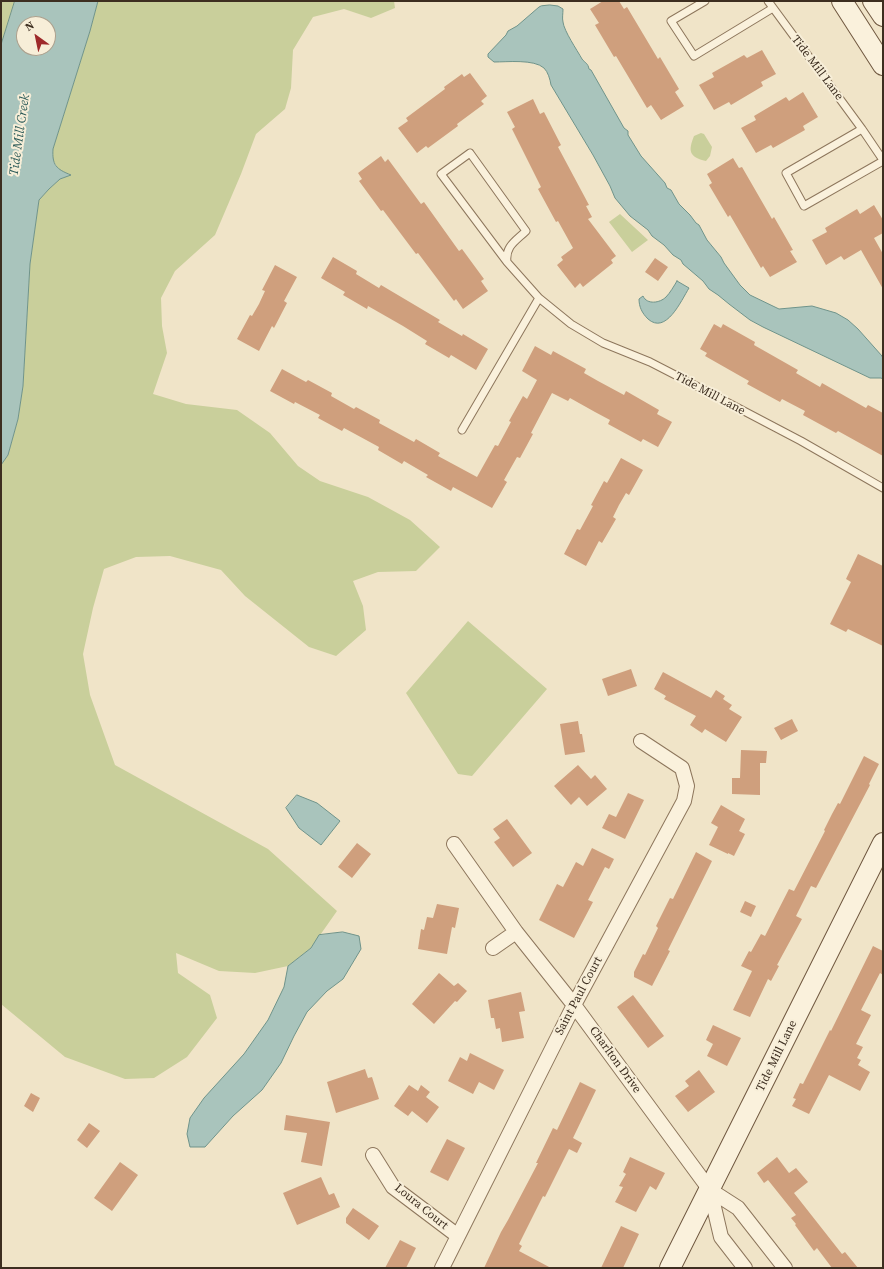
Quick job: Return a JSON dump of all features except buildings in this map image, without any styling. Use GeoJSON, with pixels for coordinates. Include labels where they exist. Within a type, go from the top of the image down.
{"type":"FeatureCollection","features":[{"type":"Feature","properties":{"kind":"street"},"geometry":{"type":"LineString","coordinates":[[842,1],[883,65]]}},
{"type":"Feature","properties":{"kind":"street"},"geometry":{"type":"LineString","coordinates":[[873,1],[883,16]]}},
{"type":"Feature","properties":{"kind":"street","name":"Saint Paul Court"},"geometry":{"type":"LineString","coordinates":[[442,1268],[574,1005],[684,801],[687,786],[682,768],[641,741]]}},
{"type":"Feature","properties":{"kind":"street","name":"Tide Mill Lane"},"geometry":{"type":"LineString","coordinates":[[670,1268],[883,843]]}},
{"type":"Feature","properties":{"kind":"street","name":"Charlton Drive"},"geometry":{"type":"LineString","coordinates":[[454,844],[516,932],[574,1005],[710,1190],[738,1208],[785,1268]]}},
{"type":"Feature","properties":{"kind":"street"},"geometry":{"type":"LineString","coordinates":[[493,948],[516,932]]}},
{"type":"Feature","properties":{"kind":"street","name":"Loura Court"},"geometry":{"type":"LineString","coordinates":[[373,1155],[393,1187],[458,1236]]}},
{"type":"Feature","properties":{"kind":"street","name":"Charlton Drive"},"geometry":{"type":"LineString","coordinates":[[710,1190],[721,1237],[744,1268]]}},
{"type":"Feature","properties":{"kind":"lane"},"geometry":{"type":"LineString","coordinates":[[705,1],[671,21],[694,56],[773,8]]}},
{"type":"Feature","properties":{"kind":"lane","name":"Tide Mill Lane"},"geometry":{"type":"LineString","coordinates":[[768,1],[862,128],[883,161],[804,206],[786,173],[862,128]]}},
{"type":"Feature","properties":{"kind":"lane","name":"Tide Mill Lane"},"geometry":{"type":"LineString","coordinates":[[507,262],[506,254],[509,248],[526,230],[470,153],[441,174],[507,262],[539,298],[571,324],[603,343],[650,362],[689,382],[801,441],[883,488]]}},
{"type":"Feature","properties":{"kind":"lane"},"geometry":{"type":"LineString","coordinates":[[462,430],[539,298]]}},
{"type":"Feature","properties":{"kind":"green space"},"geometry":{"type":"Polygon","coordinates":[[[1,1],[15,1],[1,45],[1,1]]]}},
{"type":"Feature","properties":{"kind":"green space"},"geometry":{"type":"Polygon","coordinates":[[[98,1],[394,1],[395,8],[371,18],[344,9],[313,17],[293,50],[291,88],[285,109],[256,134],[215,235],[175,271],[161,298],[162,326],[167,353],[153,394],[186,404],[237,410],[270,433],[298,466],[320,481],[368,497],[410,520],[440,547],[416,571],[378,572],[353,581],[363,606],[366,630],[336,656],[309,647],[245,596],[221,570],[170,556],[136,557],[104,569],[93,608],[83,654],[90,695],[115,765],[268,849],[337,911],[311,948],[288,966],[255,973],[219,971],[176,953],[178,973],[210,995],[217,1018],[187,1057],[154,1078],[125,1079],[65,1057],[1,1004],[1,465],[8,455],[18,419],[23,386],[30,264],[39,200],[60,179],[70,175],[60,171],[52,159],[53,149],[98,1]]]}},
{"type":"Feature","properties":{"kind":"green space"},"geometry":{"type":"Polygon","coordinates":[[[701,133],[704,134],[712,147],[710,156],[706,161],[696,158],[691,153],[691,146],[694,136],[701,133]]]}},
{"type":"Feature","properties":{"kind":"green space"},"geometry":{"type":"Polygon","coordinates":[[[620,214],[648,240],[632,252],[609,222],[620,214]]]}},
{"type":"Feature","properties":{"kind":"green space"},"geometry":{"type":"Polygon","coordinates":[[[468,621],[547,689],[472,776],[458,774],[406,693],[468,621]]]}},
{"type":"Feature","properties":{"kind":"water","name":"Tide Mill Creek"},"geometry":{"type":"Polygon","coordinates":[[[15,1],[98,1],[53,149],[53,159],[56,166],[62,171],[71,175],[60,179],[39,200],[30,264],[23,386],[18,419],[8,455],[1,465],[1,45],[15,1]]]}},
{"type":"Feature","properties":{"kind":"water"},"geometry":{"type":"Polygon","coordinates":[[[550,5],[558,6],[563,9],[563,22],[568,35],[582,59],[591,70],[624,128],[628,131],[628,135],[641,156],[665,183],[667,188],[671,190],[679,204],[699,225],[707,240],[721,257],[740,285],[750,295],[779,309],[812,306],[836,313],[848,320],[882,356],[883,379],[870,378],[763,327],[750,320],[709,289],[703,281],[683,264],[681,260],[673,255],[664,245],[652,236],[648,230],[630,216],[615,198],[593,155],[551,85],[549,76],[544,68],[540,65],[527,62],[494,62],[488,57],[488,54],[508,31],[517,26],[539,7],[550,5]]]}},
{"type":"Feature","properties":{"kind":"water"},"geometry":{"type":"Polygon","coordinates":[[[677,281],[689,288],[677,308],[667,320],[661,323],[655,323],[648,319],[641,310],[639,299],[643,296],[650,302],[660,301],[667,295],[677,281]]]}},
{"type":"Feature","properties":{"kind":"water"},"geometry":{"type":"Polygon","coordinates":[[[297,795],[317,803],[340,821],[321,845],[299,828],[286,808],[297,795]]]}},
{"type":"Feature","properties":{"kind":"water"},"geometry":{"type":"Polygon","coordinates":[[[343,932],[359,936],[361,949],[343,979],[327,991],[307,1012],[281,1063],[262,1090],[233,1116],[205,1147],[190,1147],[187,1134],[190,1118],[204,1098],[244,1054],[268,1020],[284,987],[288,966],[311,948],[319,935],[343,932]]]}}]}
